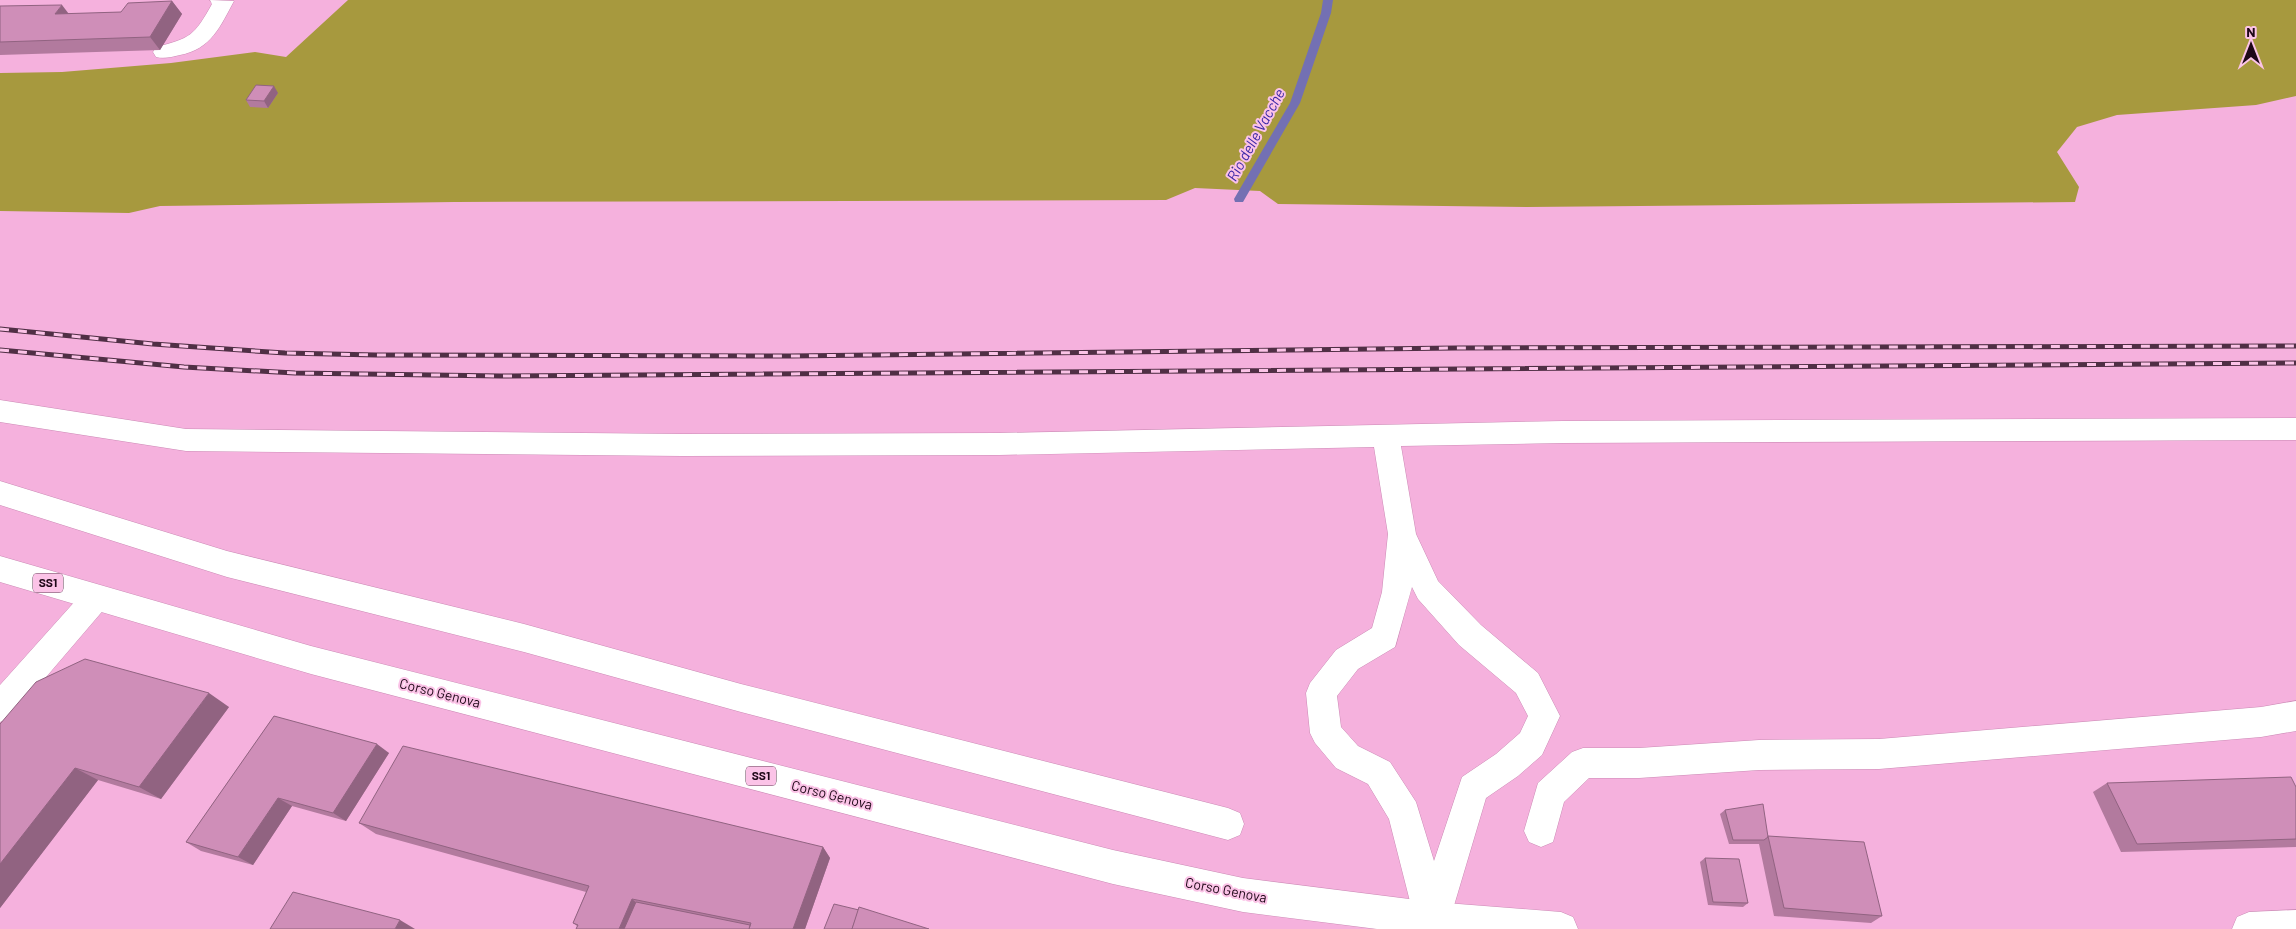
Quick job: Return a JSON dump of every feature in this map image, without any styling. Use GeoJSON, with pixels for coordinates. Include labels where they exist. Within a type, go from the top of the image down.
{"type":"FeatureCollection","features":[{"type":"Feature","properties":{"kind":"street"},"geometry":{"type":"LineString","coordinates":[[164,52],[188,47],[208,30],[224,1],[220,0]]}},
{"type":"Feature","properties":{"kind":"street"},"geometry":{"type":"LineString","coordinates":[[0,411],[186,440],[912,444],[1562,432],[2296,429]]}},
{"type":"Feature","properties":{"kind":"street"},"geometry":{"type":"LineString","coordinates":[[1386,436],[1402,534],[1397,592],[1384,637],[1356,650],[1333,674],[1321,693],[1326,733],[1347,757],[1379,773],[1404,813],[1433,924]]}},
{"type":"Feature","properties":{"kind":"street"},"geometry":{"type":"LineString","coordinates":[[0,493],[227,564],[524,638],[741,698],[1228,824]]}},
{"type":"Feature","properties":{"kind":"street"},"geometry":{"type":"LineString","coordinates":[[1402,534],[1428,590],[1470,635],[1527,683],[1544,716],[1531,744],[1507,765],[1473,788],[1433,924]]}},
{"type":"Feature","properties":{"kind":"street","name":"Corso Genova"},"geometry":{"type":"LineString","coordinates":[[0,569],[311,660],[1113,867],[1243,895],[1433,924],[1561,929]]}},
{"type":"Feature","properties":{"kind":"street"},"geometry":{"type":"LineString","coordinates":[[0,708],[96,598]]}},
{"type":"Feature","properties":{"kind":"street"},"geometry":{"type":"LineString","coordinates":[[1541,831],[1549,794],[1583,763],[1639,763],[1760,755],[1879,754],[2261,722],[2296,716]]}},
{"type":"Feature","properties":{"kind":"street"},"geometry":{"type":"LineString","coordinates":[[2249,929],[2296,928]]}},
{"type":"Feature","properties":{"kind":"shaded area"},"geometry":{"type":"Polygon","coordinates":[[[348,0],[2296,0],[2296,96],[2256,105],[2117,115],[2077,127],[2057,152],[2079,187],[2075,202],[1527,207],[1278,204],[1260,191],[1195,188],[1166,200],[454,202],[160,206],[129,213],[0,211],[0,73],[62,72],[171,63],[255,52],[286,57],[348,0]]]}},
{"type":"Feature","properties":{"kind":"building"},"geometry":{"type":"Polygon","coordinates":[[[172,1],[150,37],[0,42],[0,6],[62,5],[55,14],[121,12],[128,3],[172,1]]]}},
{"type":"Feature","properties":{"kind":"building"},"geometry":{"type":"Polygon","coordinates":[[[256,85],[274,86],[264,101],[246,100],[256,85]]]}},
{"type":"Feature","properties":{"kind":"building"},"geometry":{"type":"Polygon","coordinates":[[[85,659],[209,693],[139,787],[75,768],[0,864],[0,724],[36,682],[85,659]]]}},
{"type":"Feature","properties":{"kind":"building"},"geometry":{"type":"Polygon","coordinates":[[[274,716],[377,744],[333,813],[278,798],[238,857],[186,842],[274,716]]]}},
{"type":"Feature","properties":{"kind":"building"},"geometry":{"type":"Polygon","coordinates":[[[403,746],[823,847],[793,929],[749,929],[751,923],[632,899],[619,929],[576,929],[578,925],[573,923],[589,886],[359,823],[403,746]]]}},
{"type":"Feature","properties":{"kind":"building"},"geometry":{"type":"Polygon","coordinates":[[[2291,777],[2296,787],[2296,839],[2137,844],[2107,783],[2291,777]]]}},
{"type":"Feature","properties":{"kind":"building"},"geometry":{"type":"Polygon","coordinates":[[[1763,804],[1768,837],[1764,840],[1733,840],[1725,810],[1763,804]]]}},
{"type":"Feature","properties":{"kind":"building"},"geometry":{"type":"Polygon","coordinates":[[[1768,836],[1864,842],[1882,916],[1784,908],[1768,836]]]}},
{"type":"Feature","properties":{"kind":"building"},"geometry":{"type":"Polygon","coordinates":[[[1705,858],[1739,859],[1748,903],[1713,902],[1705,858]]]}},
{"type":"Feature","properties":{"kind":"building"},"geometry":{"type":"Polygon","coordinates":[[[293,892],[400,920],[395,929],[270,929],[293,892]]]}},
{"type":"Feature","properties":{"kind":"building"},"geometry":{"type":"Polygon","coordinates":[[[636,902],[750,925],[749,929],[624,929],[636,902]]]}},
{"type":"Feature","properties":{"kind":"building"},"geometry":{"type":"Polygon","coordinates":[[[834,904],[859,910],[852,929],[824,929],[834,904]]]}},
{"type":"Feature","properties":{"kind":"building"},"geometry":{"type":"Polygon","coordinates":[[[859,907],[929,929],[852,929],[859,907]]]}},
{"type":"Feature","properties":{"kind":"waterway","name":"Rio delle Vacche"},"geometry":{"type":"LineString","coordinates":[[1239,199],[1295,103],[1326,13],[1328,0]]}},
{"type":"Feature","properties":{"kind":"railway"},"geometry":{"type":"LineString","coordinates":[[0,329],[153,344],[285,353],[376,355],[790,356],[1456,348],[2296,346]]}},
{"type":"Feature","properties":{"kind":"railway"},"geometry":{"type":"LineString","coordinates":[[0,350],[184,367],[295,373],[501,376],[2296,363]]}}]}
